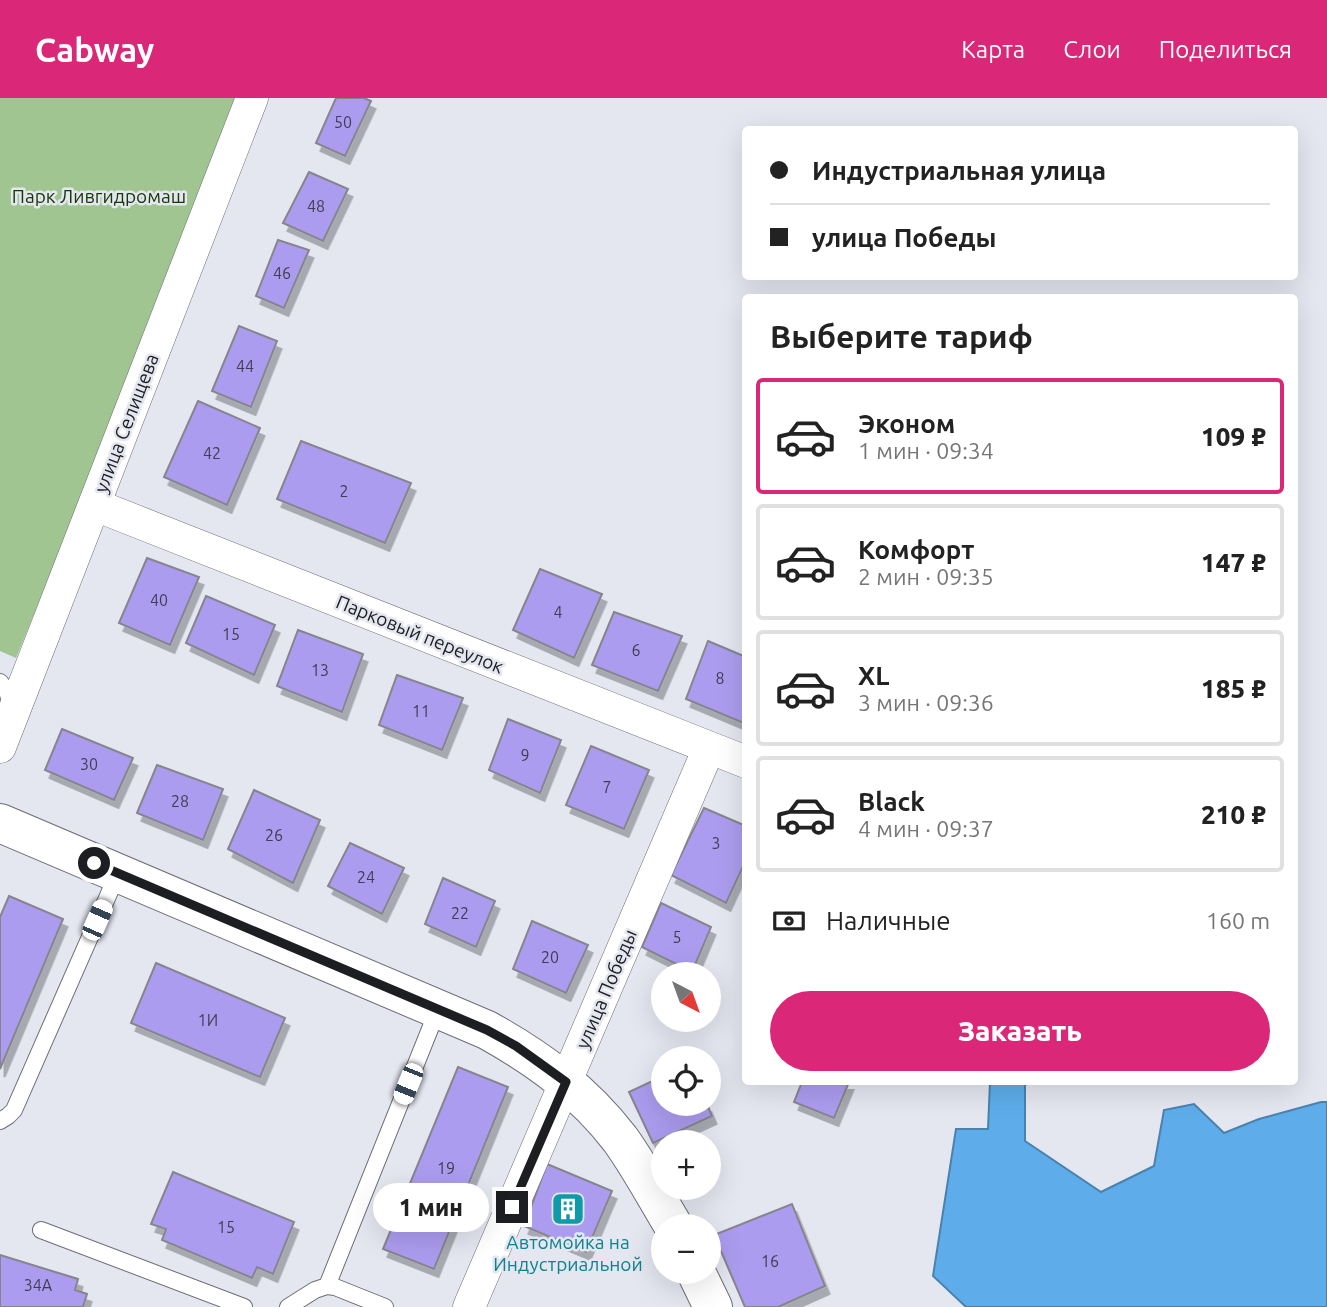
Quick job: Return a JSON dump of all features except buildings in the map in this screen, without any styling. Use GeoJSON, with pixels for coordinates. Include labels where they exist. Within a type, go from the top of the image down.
{"type":"FeatureCollection","features":[{"type":"Feature","properties":{"kind":"street","name":"улица Селищева"},"geometry":{"type":"LineString","coordinates":[[5,735],[251,98]]}},
{"type":"Feature","properties":{"kind":"street","name":"Парковый переулок"},"geometry":{"type":"LineString","coordinates":[[95,505],[742,760]]}},
{"type":"Feature","properties":{"kind":"street","name":"улица Победы"},"geometry":{"type":"LineString","coordinates":[[469,1307],[709,748]]}},
{"type":"Feature","properties":{"kind":"street"},"geometry":{"type":"LineString","coordinates":[[0,823],[487,1030],[516,1046],[582,1096],[622,1142],[666,1214]]}},
{"type":"Feature","properties":{"kind":"street"},"geometry":{"type":"LineString","coordinates":[[702,1284],[713,1307]]}},
{"type":"Feature","properties":{"kind":"lane"},"geometry":{"type":"LineString","coordinates":[[0,682],[11,700],[5,735]]}},
{"type":"Feature","properties":{"kind":"lane"},"geometry":{"type":"LineString","coordinates":[[0,1121],[14,1110],[118,873]]}},
{"type":"Feature","properties":{"kind":"lane"},"geometry":{"type":"LineString","coordinates":[[314,1307],[438,1009]]}},
{"type":"Feature","properties":{"kind":"lane"},"geometry":{"type":"LineString","coordinates":[[41,1230],[244,1307]]}},
{"type":"Feature","properties":{"kind":"lane"},"geometry":{"type":"LineString","coordinates":[[288,1307],[325,1286],[335,1287],[385,1307]]}},
{"type":"Feature","properties":{"kind":"green space","name":"Парк Ливгидромаш"},"geometry":{"type":"Polygon","coordinates":[[[0,98],[246,98],[16,658],[0,651],[0,98]]]}},
{"type":"Feature","properties":{"kind":"water"},"geometry":{"type":"Polygon","coordinates":[[[990,1085],[1025,1085],[1025,1141],[1101,1192],[1154,1166],[1164,1110],[1194,1104],[1224,1133],[1259,1119],[1327,1102],[1327,1307],[966,1307],[933,1276],[956,1129],[988,1129],[990,1085]]]}},
{"type":"Feature","properties":{"kind":"place","name":"Автомойка на Индустриальной"},"geometry":{"type":"Point","coordinates":[568,1209]}},
{"type":"Feature","properties":{"kind":"route"},"geometry":{"type":"LineString","coordinates":[[94,863],[487,1030],[516,1046],[566,1082],[512,1207]]}}]}
